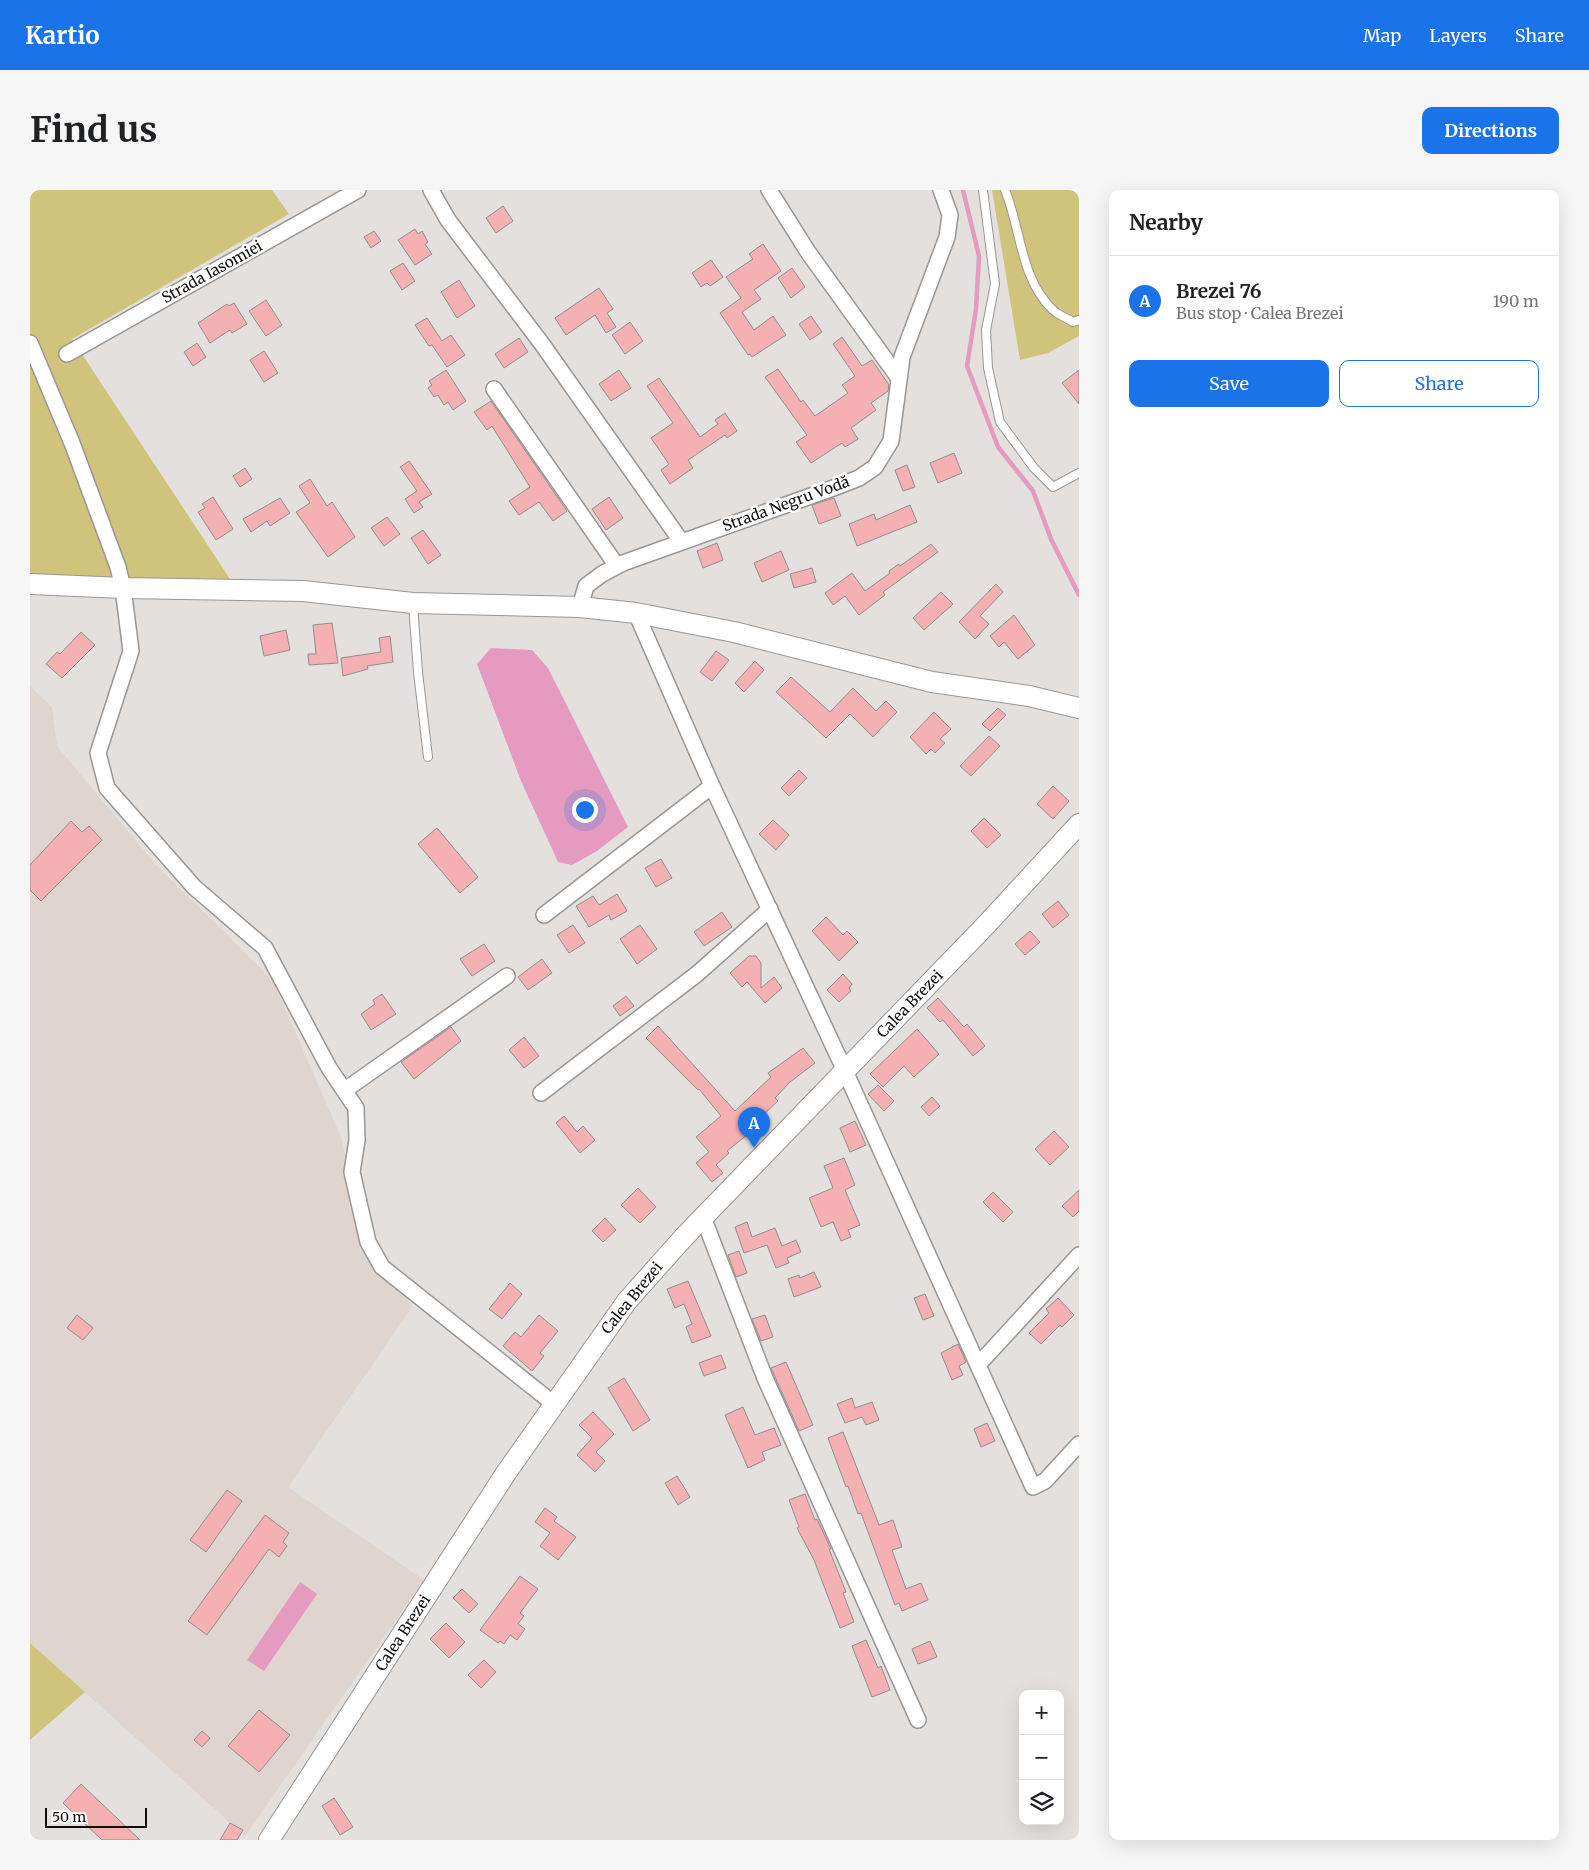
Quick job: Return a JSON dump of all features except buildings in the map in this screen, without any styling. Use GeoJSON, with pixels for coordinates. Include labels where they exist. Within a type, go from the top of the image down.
{"type":"FeatureCollection","features":[{"type":"Feature","properties":{"kind":"street","name":"Strada Iasomiei"},"geometry":{"type":"LineString","coordinates":[[67,354],[358,190]]}},
{"type":"Feature","properties":{"kind":"street"},"geometry":{"type":"LineString","coordinates":[[431,190],[448,220],[542,344],[681,541]]}},
{"type":"Feature","properties":{"kind":"street"},"geometry":{"type":"LineString","coordinates":[[769,190],[808,252],[898,377]]}},
{"type":"Feature","properties":{"kind":"street","name":"Strada Negru Vodă"},"geometry":{"type":"LineString","coordinates":[[580,607],[586,586],[617,566],[681,541],[836,487],[859,478],[875,467],[892,441],[898,377],[902,357],[948,237],[950,215],[941,190]]}},
{"type":"Feature","properties":{"kind":"street"},"geometry":{"type":"LineString","coordinates":[[30,343],[72,443],[118,567],[123,588],[131,651],[98,753],[107,788],[194,887],[265,948],[329,1068],[356,1108],[357,1140],[352,1172],[368,1242],[382,1267],[554,1404]]}},
{"type":"Feature","properties":{"kind":"street"},"geometry":{"type":"LineString","coordinates":[[494,389],[617,566]]}},
{"type":"Feature","properties":{"kind":"street"},"geometry":{"type":"LineString","coordinates":[[30,584],[123,588],[303,591],[413,603],[580,607],[636,612],[734,632],[932,682],[1028,696],[1079,708]]}},
{"type":"Feature","properties":{"kind":"street"},"geometry":{"type":"LineString","coordinates":[[636,612],[712,786],[845,1071],[1033,1487],[1045,1480],[1079,1444]]}},
{"type":"Feature","properties":{"kind":"street"},"geometry":{"type":"LineString","coordinates":[[544,915],[712,786]]}},
{"type":"Feature","properties":{"kind":"street","name":"Calea Brezei"},"geometry":{"type":"LineString","coordinates":[[269,1840],[506,1473],[628,1301],[652,1271],[703,1217],[986,925],[1079,824]]}},
{"type":"Feature","properties":{"kind":"street"},"geometry":{"type":"LineString","coordinates":[[540,1093],[697,974],[770,909]]}},
{"type":"Feature","properties":{"kind":"street"},"geometry":{"type":"LineString","coordinates":[[345,1090],[507,976]]}},
{"type":"Feature","properties":{"kind":"street"},"geometry":{"type":"LineString","coordinates":[[703,1217],[765,1378],[918,1720]]}},
{"type":"Feature","properties":{"kind":"street"},"geometry":{"type":"LineString","coordinates":[[978,1365],[1079,1255]]}},
{"type":"Feature","properties":{"kind":"lane"},"geometry":{"type":"LineString","coordinates":[[983,190],[995,284],[986,330],[988,368],[1000,422],[1034,468],[1053,487],[1079,473]]}},
{"type":"Feature","properties":{"kind":"lane"},"geometry":{"type":"LineString","coordinates":[[1005,190],[1017,237],[1033,282],[1053,311],[1073,322],[1079,320]]}},
{"type":"Feature","properties":{"kind":"lane"},"geometry":{"type":"LineString","coordinates":[[413,603],[418,672],[428,757]]}},
{"type":"Feature","properties":{"kind":"shaded area"},"geometry":{"type":"Polygon","coordinates":[[[30,190],[272,190],[289,214],[72,339],[232,582],[32,574],[30,576],[30,190]]]}},
{"type":"Feature","properties":{"kind":"shaded area"},"geometry":{"type":"Polygon","coordinates":[[[992,190],[1079,190],[1079,336],[1048,353],[1020,360],[992,190]]]}},
{"type":"Feature","properties":{"kind":"shaded area"},"geometry":{"type":"Polygon","coordinates":[[[491,648],[532,650],[548,668],[628,827],[597,851],[572,865],[558,862],[521,781],[477,664],[491,648]]]}},
{"type":"Feature","properties":{"kind":"shaded area"},"geometry":{"type":"Polygon","coordinates":[[[30,686],[52,707],[57,746],[155,864],[273,981],[341,1137],[360,1223],[412,1307],[288,1487],[424,1580],[245,1836],[30,1643],[30,686]]]}},
{"type":"Feature","properties":{"kind":"shaded area"},"geometry":{"type":"Polygon","coordinates":[[[300,1582],[317,1594],[264,1671],[247,1660],[300,1582]]]}},
{"type":"Feature","properties":{"kind":"shaded area"},"geometry":{"type":"Polygon","coordinates":[[[30,1643],[85,1692],[30,1740],[30,1643]]]}},
{"type":"Feature","properties":{"kind":"waterway"},"geometry":{"type":"LineString","coordinates":[[963,190],[979,256],[976,309],[967,366],[998,447],[1033,491],[1051,539],[1079,595]]}},
{"type":"Feature","properties":{"kind":"place","name":"Brezei 76"},"geometry":{"type":"Point","coordinates":[754,1148]}}]}
